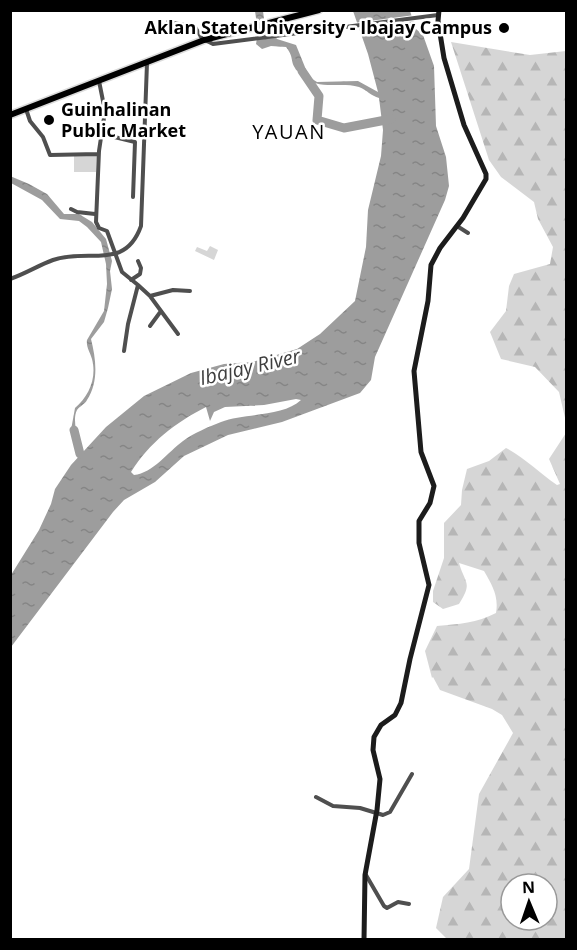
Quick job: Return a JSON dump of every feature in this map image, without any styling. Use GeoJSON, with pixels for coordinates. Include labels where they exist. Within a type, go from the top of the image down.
{"type":"FeatureCollection","features":[{"type":"Feature","properties":{"kind":"main road"},"geometry":{"type":"LineString","coordinates":[[10,115],[204,40],[319,10]]}},
{"type":"Feature","properties":{"kind":"street"},"geometry":{"type":"LineString","coordinates":[[168,22],[195,27],[204,40],[213,44],[416,18],[439,13],[444,58],[464,125],[486,174],[484,184],[431,265],[428,301],[414,371],[421,452],[434,486],[430,503],[419,521],[419,543],[429,585],[401,702],[395,715],[381,725],[374,737],[374,750],[380,779],[365,875],[364,939]]}},
{"type":"Feature","properties":{"kind":"street"},"geometry":{"type":"LineString","coordinates":[[10,279],[53,260],[72,256],[115,255],[131,246],[137,239],[141,226],[147,63]]}},
{"type":"Feature","properties":{"kind":"street"},"geometry":{"type":"LineString","coordinates":[[99,81],[105,111],[99,154],[95,214],[98,226],[107,231],[122,272],[150,296],[178,334]]}},
{"type":"Feature","properties":{"kind":"street"},"geometry":{"type":"LineString","coordinates":[[26,110],[30,121],[43,137],[50,155],[99,154]]}},
{"type":"Feature","properties":{"kind":"street"},"geometry":{"type":"LineString","coordinates":[[102,134],[135,142],[133,197]]}},
{"type":"Feature","properties":{"kind":"street"},"geometry":{"type":"LineString","coordinates":[[71,209],[95,214]]}},
{"type":"Feature","properties":{"kind":"street"},"geometry":{"type":"LineString","coordinates":[[457,226],[468,233]]}},
{"type":"Feature","properties":{"kind":"street"},"geometry":{"type":"LineString","coordinates":[[131,280],[140,274],[141,268],[138,261]]}},
{"type":"Feature","properties":{"kind":"street"},"geometry":{"type":"LineString","coordinates":[[124,351],[134,292],[138,285]]}},
{"type":"Feature","properties":{"kind":"street"},"geometry":{"type":"LineString","coordinates":[[150,296],[173,290],[190,291]]}},
{"type":"Feature","properties":{"kind":"street"},"geometry":{"type":"LineString","coordinates":[[150,326],[160,311]]}},
{"type":"Feature","properties":{"kind":"street"},"geometry":{"type":"LineString","coordinates":[[316,797],[333,806],[360,808],[383,815],[390,812],[412,774]]}},
{"type":"Feature","properties":{"kind":"street"},"geometry":{"type":"LineString","coordinates":[[365,875],[387,908],[398,902],[409,904]]}},
{"type":"Feature","properties":{"kind":"green space"},"geometry":{"type":"Polygon","coordinates":[[[451,42],[530,55],[566,51],[566,422],[559,392],[535,367],[501,359],[490,332],[506,311],[509,286],[514,274],[550,264],[553,247],[538,219],[534,202],[501,177],[489,160],[451,42]]]}},
{"type":"Feature","properties":{"kind":"green space"},"geometry":{"type":"Polygon","coordinates":[[[74,156],[97,156],[96,172],[74,172],[74,156]]]}},
{"type":"Feature","properties":{"kind":"green space"},"geometry":{"type":"Polygon","coordinates":[[[210,246],[218,250],[214,260],[195,251],[197,247],[207,251],[210,246]]]}},
{"type":"Feature","properties":{"kind":"green space"},"geometry":{"type":"Polygon","coordinates":[[[566,433],[566,939],[447,939],[436,928],[443,897],[469,869],[479,794],[513,733],[502,715],[492,709],[440,690],[432,678],[425,651],[437,626],[482,619],[496,613],[497,607],[494,591],[484,571],[459,563],[467,587],[459,604],[443,609],[433,602],[433,591],[444,558],[444,523],[461,505],[467,469],[489,461],[506,448],[557,485],[560,484],[549,459],[566,433]]]}},
{"type":"Feature","properties":{"kind":"water","name":"Ibajay River"},"geometry":{"type":"Polygon","coordinates":[[[255,11],[263,11],[264,19],[277,39],[296,45],[309,77],[317,82],[358,81],[378,92],[353,11],[410,11],[416,29],[423,35],[434,66],[436,126],[446,157],[449,186],[445,200],[375,357],[371,380],[360,393],[282,422],[228,435],[184,456],[155,482],[124,500],[113,512],[11,647],[11,575],[39,530],[55,489],[71,465],[106,427],[144,396],[191,373],[224,364],[252,362],[297,349],[320,334],[355,301],[366,247],[368,210],[381,156],[383,130],[379,98],[351,85],[314,83],[296,69],[286,47],[271,46],[262,49],[256,44],[258,32],[255,11]],[[301,400],[225,407],[214,412],[210,421],[206,407],[184,419],[164,434],[138,461],[131,472],[134,475],[148,470],[183,441],[211,426],[230,419],[274,412],[301,400]]]}},
{"type":"Feature","properties":{"kind":"water"},"geometry":{"type":"Polygon","coordinates":[[[10,176],[47,194],[64,214],[79,214],[92,222],[106,239],[112,261],[110,271],[112,289],[108,308],[104,322],[91,339],[95,378],[91,393],[76,414],[77,443],[71,430],[75,408],[88,392],[93,380],[92,359],[87,340],[104,311],[107,284],[106,264],[101,242],[79,221],[60,219],[42,200],[11,183],[10,176]]]}},
{"type":"Feature","properties":{"kind":"pier"},"geometry":{"type":"Polygon","coordinates":[[[415,15],[416,21],[356,29],[354,23],[415,15]]]}},
{"type":"Feature","properties":{"kind":"waterway"},"geometry":{"type":"LineString","coordinates":[[302,71],[319,96],[317,120],[344,128],[391,119]]}},
{"type":"Feature","properties":{"kind":"waterway"},"geometry":{"type":"LineString","coordinates":[[74,430],[80,454]]}},
{"type":"Feature","properties":{"kind":"place","name":"Aklan State University - Ibajay Campus"},"geometry":{"type":"Point","coordinates":[504,28]}},
{"type":"Feature","properties":{"kind":"place","name":"Guinhalinan Public Market"},"geometry":{"type":"Point","coordinates":[49,120]}},
{"type":"Feature","properties":{"kind":"district","name":"YAUAN"},"geometry":{"type":"Point","coordinates":[289,132]}}]}
